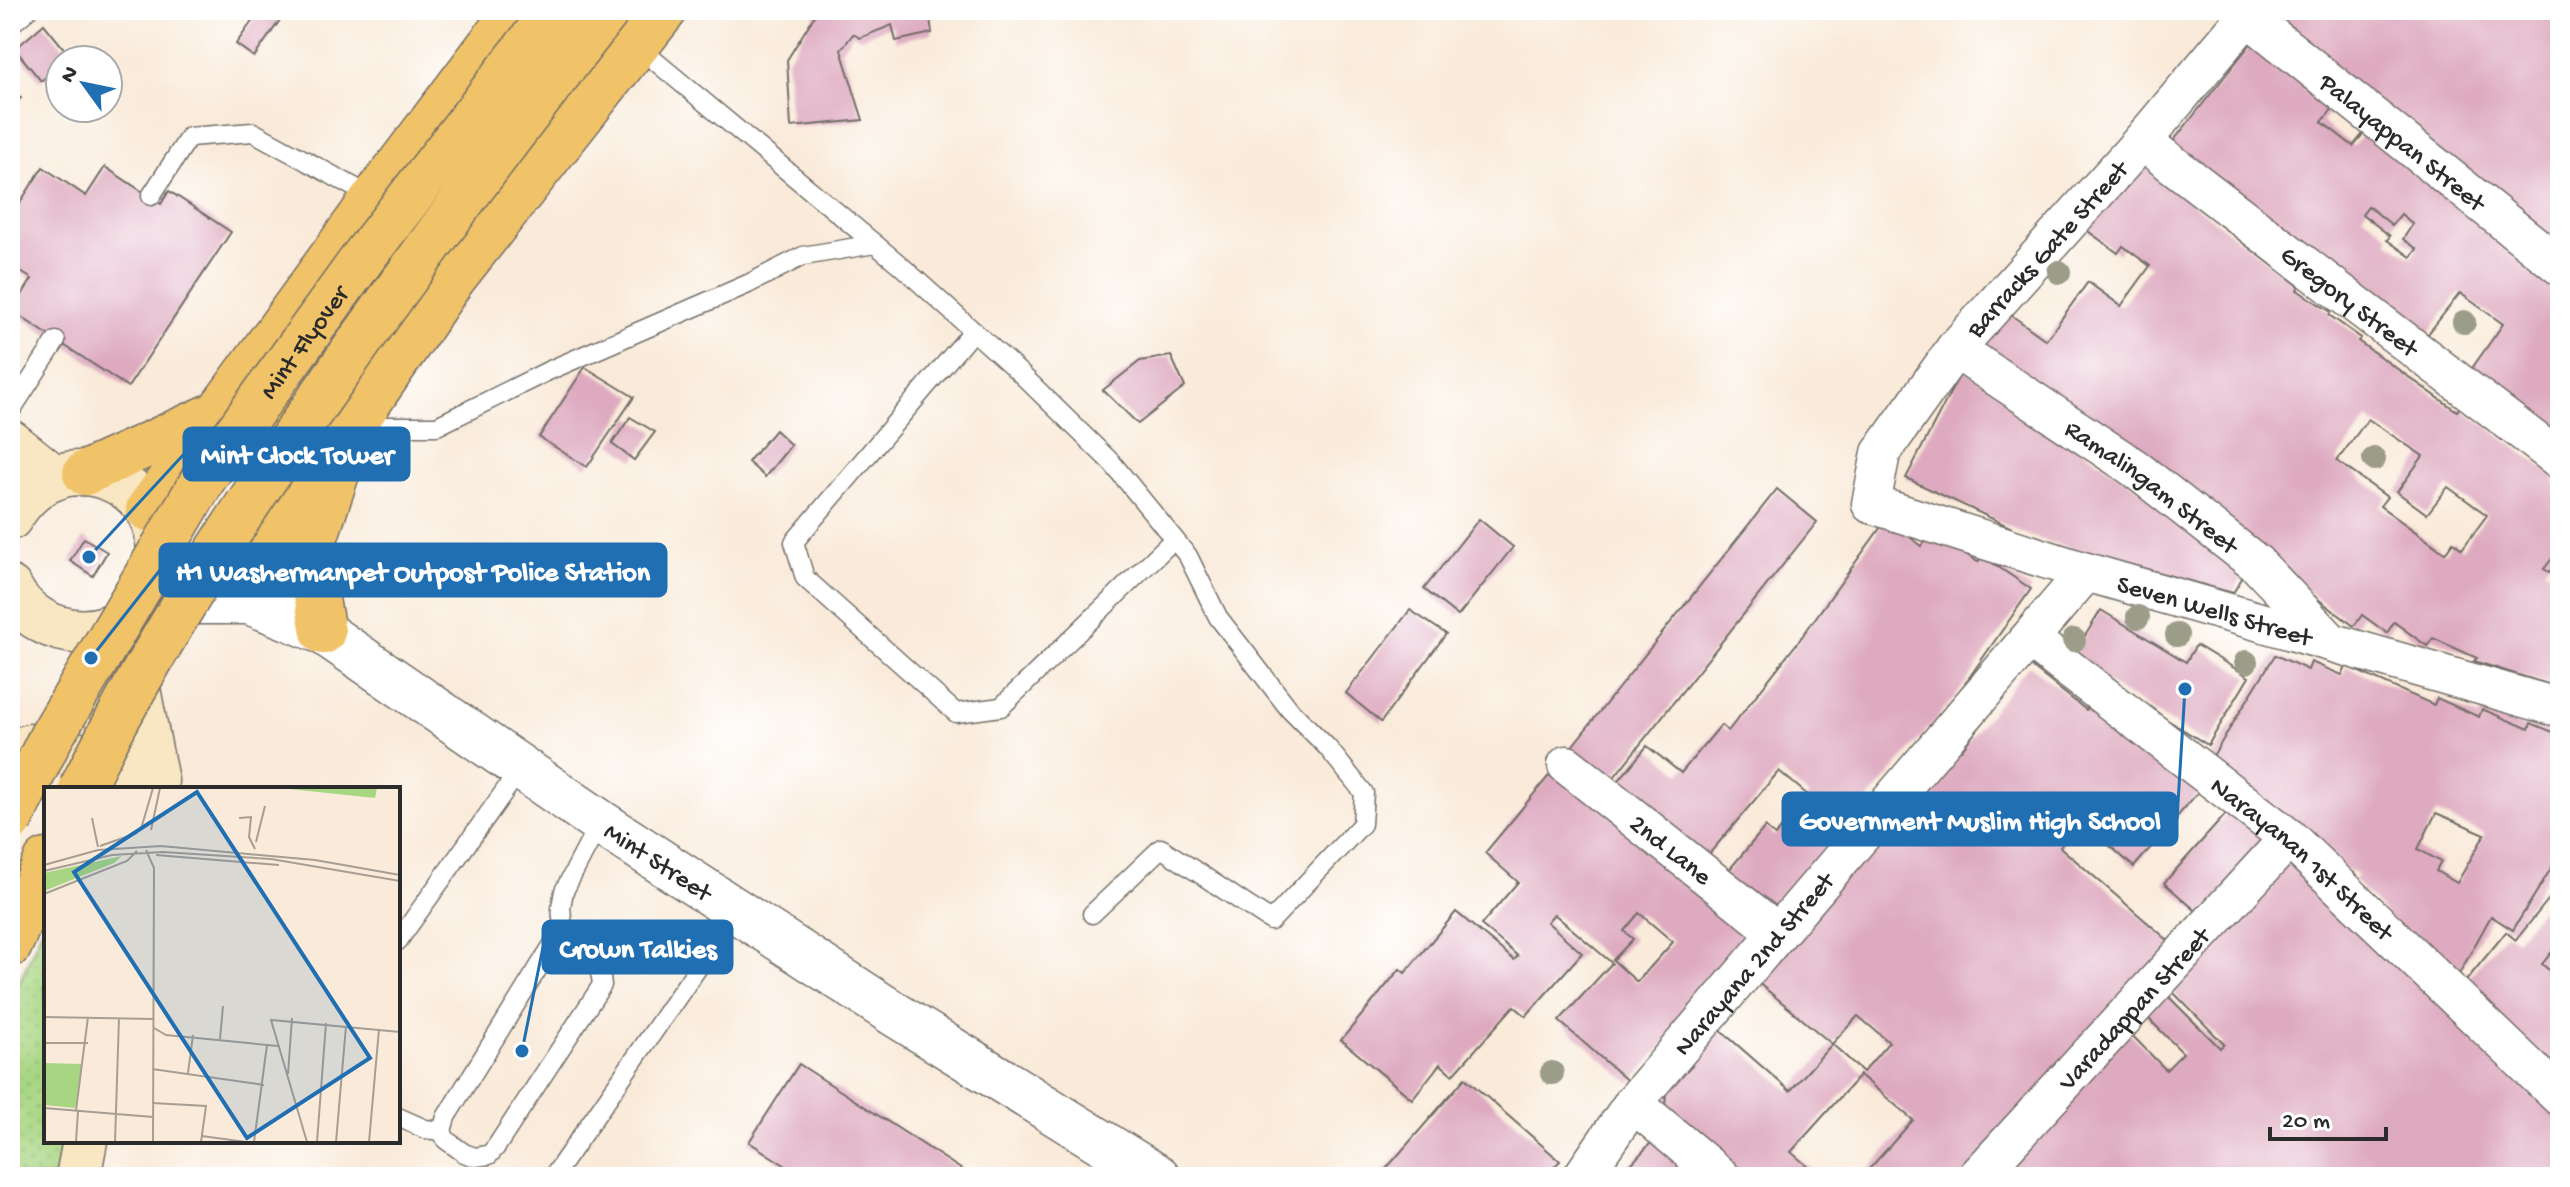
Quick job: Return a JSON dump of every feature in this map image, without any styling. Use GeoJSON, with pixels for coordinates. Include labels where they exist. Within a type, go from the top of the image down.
{"type":"FeatureCollection","features":[{"type":"Feature","properties":{"kind":"main road"},"geometry":{"type":"LineString","coordinates":[[148,509],[374,198],[516,10]]}},
{"type":"Feature","properties":{"kind":"main road","name":"Mint Flyover"},"geometry":{"type":"LineString","coordinates":[[10,820],[51,737],[204,478],[365,255],[555,10]]}},
{"type":"Feature","properties":{"kind":"main road","name":"Mint Flyover"},"geometry":{"type":"LineString","coordinates":[[82,787],[146,667],[253,494],[447,220],[608,10]]}},
{"type":"Feature","properties":{"kind":"main road"},"geometry":{"type":"LineString","coordinates":[[10,593],[27,612],[48,625],[72,632],[97,631],[141,599],[183,576],[217,575],[262,547],[353,426],[453,279],[665,10]]}},
{"type":"Feature","properties":{"kind":"main road"},"geometry":{"type":"LineString","coordinates":[[10,518],[35,488],[218,413],[353,426]]}},
{"type":"Feature","properties":{"kind":"main road"},"geometry":{"type":"LineString","coordinates":[[323,632],[313,578],[314,542],[353,426]]}},
{"type":"Feature","properties":{"kind":"main road"},"geometry":{"type":"LineString","coordinates":[[10,442],[70,475],[110,478],[131,491],[148,509],[157,529],[130,647],[155,785]]}},
{"type":"Feature","properties":{"kind":"main road"},"geometry":{"type":"LineString","coordinates":[[10,754],[30,746],[124,763],[155,785]]}},
{"type":"Feature","properties":{"kind":"main road"},"geometry":{"type":"LineString","coordinates":[[10,945],[44,866]]}},
{"type":"Feature","properties":{"kind":"main road"},"geometry":{"type":"LineString","coordinates":[[78,1177],[85,1143]]}},
{"type":"Feature","properties":{"kind":"street","name":"Barracks Gate Street"},"geometry":{"type":"LineString","coordinates":[[1871,504],[1881,453],[1955,349],[2142,141],[2249,13]]}},
{"type":"Feature","properties":{"kind":"street","name":"Palayappan Street"},"geometry":{"type":"LineString","coordinates":[[2249,13],[2560,266]]}},
{"type":"Feature","properties":{"kind":"street","name":"Gregory Street"},"geometry":{"type":"LineString","coordinates":[[2142,141],[2560,460]]}},
{"type":"Feature","properties":{"kind":"street","name":"Ramalingam Street"},"geometry":{"type":"LineString","coordinates":[[1955,349],[2133,467],[2257,564],[2333,644]]}},
{"type":"Feature","properties":{"kind":"street","name":"Seven Wells Street"},"geometry":{"type":"LineString","coordinates":[[1871,504],[2086,572],[2560,708]]}},
{"type":"Feature","properties":{"kind":"street","name":"Narayana 2nd Street"},"geometry":{"type":"LineString","coordinates":[[1582,1177],[1633,1103],[2086,572]]}},
{"type":"Feature","properties":{"kind":"street","name":"Mint Street"},"geometry":{"type":"LineString","coordinates":[[141,599],[249,602],[323,632],[600,822],[896,1015],[1158,1177]]}},
{"type":"Feature","properties":{"kind":"street","name":"Narayanan 1st Street"},"geometry":{"type":"LineString","coordinates":[[2030,639],[2289,838],[2560,1097]]}},
{"type":"Feature","properties":{"kind":"street","name":"2nd Lane"},"geometry":{"type":"LineString","coordinates":[[1567,765],[1777,932]]}},
{"type":"Feature","properties":{"kind":"street","name":"Varadappan Street"},"geometry":{"type":"LineString","coordinates":[[1977,1177],[2289,838]]}},
{"type":"Feature","properties":{"kind":"street"},"geometry":{"type":"LineString","coordinates":[[1633,1103],[1721,1177]]}},
{"type":"Feature","properties":{"kind":"lane"},"geometry":{"type":"LineString","coordinates":[[10,25],[28,10]]}},
{"type":"Feature","properties":{"kind":"lane"},"geometry":{"type":"LineString","coordinates":[[637,46],[875,244],[973,331],[1112,463],[1188,556],[1218,617],[1290,710],[1327,747],[1364,793],[1362,824],[1271,921],[1161,848],[1092,914]]}},
{"type":"Feature","properties":{"kind":"lane"},"geometry":{"type":"LineString","coordinates":[[151,196],[189,137],[253,132],[374,198]]}},
{"type":"Feature","properties":{"kind":"lane"},"geometry":{"type":"LineString","coordinates":[[353,426],[437,426],[548,371],[748,284],[803,256],[875,244]]}},
{"type":"Feature","properties":{"kind":"lane"},"geometry":{"type":"LineString","coordinates":[[973,331],[794,542],[805,578],[956,713],[1001,707],[1174,539]]}},
{"type":"Feature","properties":{"kind":"lane"},"geometry":{"type":"LineString","coordinates":[[10,412],[56,341]]}},
{"type":"Feature","properties":{"kind":"lane"},"geometry":{"type":"LineString","coordinates":[[400,938],[521,768]]}},
{"type":"Feature","properties":{"kind":"lane"},"geometry":{"type":"LineString","coordinates":[[563,928],[590,949],[601,971],[602,985],[489,1155],[475,1157],[464,1153],[446,1140],[442,1131],[446,1117],[563,928],[561,907],[564,891],[600,822]]}},
{"type":"Feature","properties":{"kind":"lane"},"geometry":{"type":"LineString","coordinates":[[553,1177],[737,911]]}},
{"type":"Feature","properties":{"kind":"lane"},"geometry":{"type":"LineString","coordinates":[[400,1118],[425,1129],[442,1131]]}},
{"type":"Feature","properties":{"kind":"green space"},"geometry":{"type":"Polygon","coordinates":[[[44,924],[44,1143],[62,1143],[56,1177],[10,1177],[10,1005],[44,924]]]}},
{"type":"Feature","properties":{"kind":"building"},"geometry":{"type":"Polygon","coordinates":[[[260,10],[287,10],[254,57],[236,44],[260,10]]]}},
{"type":"Feature","properties":{"kind":"building"},"geometry":{"type":"Polygon","coordinates":[[[818,10],[929,10],[932,33],[896,41],[892,25],[860,38],[853,34],[841,50],[863,120],[791,127],[787,60],[818,10]]]}},
{"type":"Feature","properties":{"kind":"building"},"geometry":{"type":"Polygon","coordinates":[[[2276,10],[2560,10],[2560,255],[2265,24],[2276,10]]]}},
{"type":"Feature","properties":{"kind":"building"},"geometry":{"type":"Polygon","coordinates":[[[44,24],[60,44],[44,44],[44,78],[41,81],[15,49],[44,24]]]}},
{"type":"Feature","properties":{"kind":"building"},"geometry":{"type":"Polygon","coordinates":[[[2252,42],[2337,103],[2322,122],[2353,146],[2368,128],[2560,284],[2560,444],[2470,371],[2503,324],[2460,293],[2424,339],[2171,144],[2252,42]],[[2368,206],[2362,214],[2390,236],[2387,240],[2411,257],[2417,249],[2403,239],[2413,224],[2401,214],[2392,225],[2368,206]]]}},
{"type":"Feature","properties":{"kind":"building"},"geometry":{"type":"Polygon","coordinates":[[[10,84],[21,98],[10,107],[10,84]]]}},
{"type":"Feature","properties":{"kind":"building"},"geometry":{"type":"Polygon","coordinates":[[[2132,157],[2299,286],[2297,290],[2331,312],[2329,315],[2361,338],[2358,341],[2457,411],[2460,407],[2556,477],[2553,482],[2560,487],[2560,548],[2544,569],[2549,572],[2560,558],[2560,688],[2474,661],[2477,658],[2433,638],[2427,646],[2394,622],[2387,633],[2362,615],[2354,626],[1971,340],[2004,310],[2046,340],[2088,282],[2121,306],[2150,266],[2123,246],[2118,253],[2081,226],[2132,157]],[[2368,419],[2337,461],[2387,497],[2380,506],[2445,553],[2453,542],[2462,549],[2487,515],[2448,487],[2427,514],[2397,492],[2423,456],[2368,419]]]}},
{"type":"Feature","properties":{"kind":"building"},"geometry":{"type":"Polygon","coordinates":[[[43,167],[86,196],[105,167],[161,204],[169,191],[231,232],[128,387],[12,311],[32,279],[10,265],[10,218],[43,167]]]}},
{"type":"Feature","properties":{"kind":"building"},"geometry":{"type":"Polygon","coordinates":[[[1171,356],[1185,387],[1138,424],[1103,390],[1140,361],[1171,356]]]}},
{"type":"Feature","properties":{"kind":"building"},"geometry":{"type":"Polygon","coordinates":[[[585,367],[634,397],[587,467],[539,437],[585,367]]]}},
{"type":"Feature","properties":{"kind":"building"},"geometry":{"type":"Polygon","coordinates":[[[1963,368],[2250,565],[2233,593],[2031,537],[1906,478],[1963,368]]]}},
{"type":"Feature","properties":{"kind":"building"},"geometry":{"type":"Polygon","coordinates":[[[630,417],[655,432],[634,460],[612,444],[630,417]]]}},
{"type":"Feature","properties":{"kind":"building"},"geometry":{"type":"Polygon","coordinates":[[[775,430],[791,445],[765,477],[748,462],[775,430]]]}},
{"type":"Feature","properties":{"kind":"building"},"geometry":{"type":"Polygon","coordinates":[[[1777,489],[1817,522],[1607,786],[1566,754],[1777,489]]]}},
{"type":"Feature","properties":{"kind":"building"},"geometry":{"type":"Polygon","coordinates":[[[1479,519],[1513,547],[1458,616],[1424,589],[1479,519]]]}},
{"type":"Feature","properties":{"kind":"building"},"geometry":{"type":"Polygon","coordinates":[[[1886,520],[1922,546],[1932,532],[1978,562],[1982,556],[2031,589],[1959,692],[1771,916],[1724,876],[1765,827],[1775,836],[1809,796],[1779,771],[1705,859],[1611,790],[1647,746],[1681,773],[1721,725],[1728,731],[1801,638],[1886,520]]]}},
{"type":"Feature","properties":{"kind":"building"},"geometry":{"type":"Polygon","coordinates":[[[84,538],[107,552],[93,576],[70,561],[84,538]]]}},
{"type":"Feature","properties":{"kind":"building"},"geometry":{"type":"Polygon","coordinates":[[[1410,610],[1446,634],[1381,722],[1346,693],[1410,610]]]}},
{"type":"Feature","properties":{"kind":"building"},"geometry":{"type":"Polygon","coordinates":[[[2101,610],[2186,662],[2196,645],[2249,677],[2208,745],[2070,660],[2101,610]]]}},
{"type":"Feature","properties":{"kind":"building"},"geometry":{"type":"Polygon","coordinates":[[[2275,655],[2308,670],[2311,662],[2342,675],[2346,666],[2434,705],[2437,698],[2479,717],[2482,709],[2529,729],[2531,723],[2560,735],[2560,854],[2513,930],[2491,916],[2459,974],[2419,950],[2354,880],[2357,875],[2318,854],[2211,759],[2275,655]],[[2436,813],[2418,849],[2441,862],[2436,871],[2457,883],[2485,834],[2436,813]]]}},
{"type":"Feature","properties":{"kind":"building"},"geometry":{"type":"Polygon","coordinates":[[[2029,665],[2086,710],[2093,702],[2206,783],[2134,867],[2068,809],[2054,826],[2068,837],[2060,847],[2177,948],[1969,1177],[1862,1177],[1913,1120],[1860,1075],[1791,1152],[1820,1177],[1737,1177],[1665,1111],[1666,1091],[1692,1065],[1690,1063],[1719,1029],[1790,1091],[1832,1044],[1755,980],[1953,744],[1961,750],[2029,665]],[[1858,1016],[1832,1044],[1863,1072],[1889,1042],[1858,1016]]]}},
{"type":"Feature","properties":{"kind":"building"},"geometry":{"type":"Polygon","coordinates":[[[1557,766],[1760,936],[1630,1083],[1559,1021],[1612,963],[1554,914],[1547,922],[1582,953],[1526,1016],[1514,1006],[1453,1075],[1440,1064],[1412,1099],[1341,1040],[1400,969],[1405,973],[1456,912],[1514,960],[1518,956],[1481,925],[1518,882],[1485,853],[1557,766]],[[1639,913],[1624,931],[1633,939],[1613,960],[1637,982],[1673,942],[1639,913]]]}},
{"type":"Feature","properties":{"kind":"building"},"geometry":{"type":"Polygon","coordinates":[[[2234,805],[2272,839],[2202,916],[2164,883],[2234,805]]]}},
{"type":"Feature","properties":{"kind":"building"},"geometry":{"type":"Polygon","coordinates":[[[2293,851],[2560,1113],[2560,1177],[1994,1177],[2124,1027],[2166,1070],[2183,1053],[2139,1009],[2160,988],[2220,1048],[2224,1044],[2164,983],[2293,851]]]}},
{"type":"Feature","properties":{"kind":"building"},"geometry":{"type":"Polygon","coordinates":[[[2560,885],[2560,942],[2542,964],[2560,979],[2560,1077],[2461,987],[2506,932],[2516,940],[2560,885]]]}},
{"type":"Feature","properties":{"kind":"building"},"geometry":{"type":"Polygon","coordinates":[[[799,1064],[973,1177],[803,1177],[749,1142],[799,1064]]]}},
{"type":"Feature","properties":{"kind":"building"},"geometry":{"type":"Polygon","coordinates":[[[1465,1078],[1560,1161],[1544,1177],[1379,1177],[1465,1078]]]}},
{"type":"Feature","properties":{"kind":"building"},"geometry":{"type":"Polygon","coordinates":[[[1660,1133],[1702,1177],[1619,1177],[1660,1133]]]}},
{"type":"Feature","properties":{"kind":"place","name":"Mint Clock Tower"},"geometry":{"type":"Point","coordinates":[89,557]}},
{"type":"Feature","properties":{"kind":"place","name":"H1 Washermanpet Outpost Police Station"},"geometry":{"type":"Point","coordinates":[91,658]}},
{"type":"Feature","properties":{"kind":"place","name":"Government Muslim High School"},"geometry":{"type":"Point","coordinates":[2185,689]}},
{"type":"Feature","properties":{"kind":"place","name":"Crown Talkies"},"geometry":{"type":"Point","coordinates":[522,1051]}}]}
